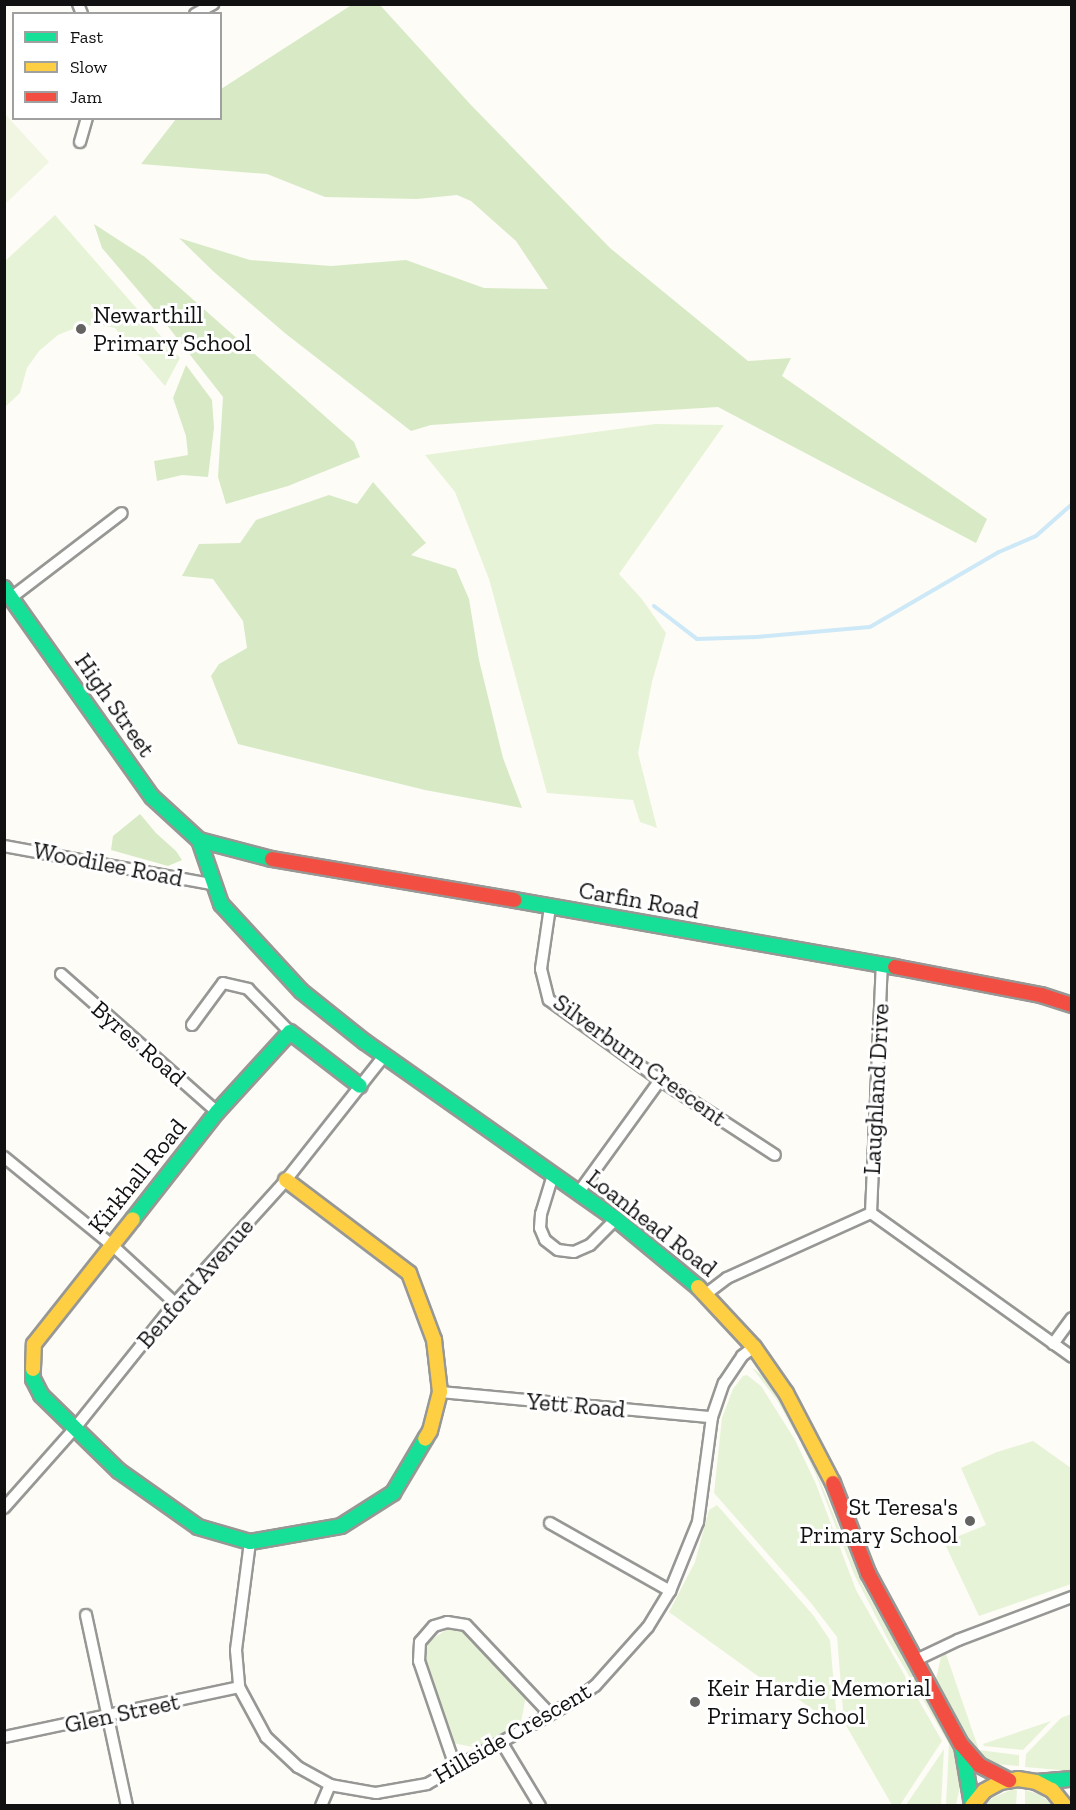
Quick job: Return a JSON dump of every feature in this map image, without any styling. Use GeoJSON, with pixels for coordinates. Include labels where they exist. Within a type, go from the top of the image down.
{"type":"FeatureCollection","features":[{"type":"Feature","properties":{"kind":"street"},"geometry":{"type":"LineString","coordinates":[[199,12],[213,4]]}},
{"type":"Feature","properties":{"kind":"street"},"geometry":{"type":"LineString","coordinates":[[80,142],[86,120]]}},
{"type":"Feature","properties":{"kind":"street"},"geometry":{"type":"LineString","coordinates":[[8,592],[122,513]]}},
{"type":"Feature","properties":{"kind":"street","name":"High Street"},"geometry":{"type":"LineString","coordinates":[[8,592],[152,797],[199,840]]}},
{"type":"Feature","properties":{"kind":"street","name":"Loanhead Road"},"geometry":{"type":"LineString","coordinates":[[199,840],[212,884],[221,904],[276,966],[332,1018],[616,1219],[706,1294],[754,1347],[786,1393],[828,1469],[868,1573],[961,1744],[979,1765],[1009,1780]]}},
{"type":"Feature","properties":{"kind":"street","name":"Carfin Road"},"geometry":{"type":"LineString","coordinates":[[199,840],[253,856],[882,965],[1041,995],[1071,1005]]}},
{"type":"Feature","properties":{"kind":"street","name":"Woodilee Road"},"geometry":{"type":"LineString","coordinates":[[4,846],[212,884]]}},
{"type":"Feature","properties":{"kind":"street","name":"Silverburn Crescent"},"geometry":{"type":"LineString","coordinates":[[550,907],[541,969],[549,1000],[660,1080],[776,1155]]}},
{"type":"Feature","properties":{"kind":"street","name":"Laughland Drive"},"geometry":{"type":"LineString","coordinates":[[871,1213],[882,965]]}},
{"type":"Feature","properties":{"kind":"street","name":"Byres Road"},"geometry":{"type":"LineString","coordinates":[[61,974],[217,1112]]}},
{"type":"Feature","properties":{"kind":"street"},"geometry":{"type":"LineString","coordinates":[[192,1025],[223,983],[248,989],[290,1032],[360,1086]]}},
{"type":"Feature","properties":{"kind":"street","name":"Kirkhall Road"},"geometry":{"type":"LineString","coordinates":[[250,1542],[198,1527],[119,1471],[41,1395],[33,1379],[34,1344],[217,1112],[290,1032]]}},
{"type":"Feature","properties":{"kind":"street","name":"Benford Avenue"},"geometry":{"type":"LineString","coordinates":[[4,1508],[75,1428],[174,1303],[286,1180],[384,1056]]}},
{"type":"Feature","properties":{"kind":"street"},"geometry":{"type":"LineString","coordinates":[[579,1192],[660,1080]]}},
{"type":"Feature","properties":{"kind":"street"},"geometry":{"type":"LineString","coordinates":[[4,1157],[112,1245],[174,1303]]}},
{"type":"Feature","properties":{"kind":"street"},"geometry":{"type":"LineString","coordinates":[[554,1175],[541,1214],[540,1228],[544,1240],[558,1250],[574,1252],[590,1245],[616,1219]]}},
{"type":"Feature","properties":{"kind":"street"},"geometry":{"type":"LineString","coordinates":[[250,1542],[341,1526],[393,1493],[430,1431],[440,1392],[434,1340],[409,1273],[286,1180]]}},
{"type":"Feature","properties":{"kind":"street"},"geometry":{"type":"LineString","coordinates":[[706,1294],[727,1278],[871,1213],[1071,1357]]}},
{"type":"Feature","properties":{"kind":"street"},"geometry":{"type":"LineString","coordinates":[[1053,1344],[1071,1318]]}},
{"type":"Feature","properties":{"kind":"street","name":"Hillside Crescent"},"geometry":{"type":"LineString","coordinates":[[250,1542],[236,1650],[239,1688],[266,1737],[298,1767],[330,1785],[376,1793],[427,1784],[502,1743],[595,1686],[648,1627],[670,1591],[698,1522],[712,1417],[724,1383],[742,1356],[754,1347]]}},
{"type":"Feature","properties":{"kind":"street","name":"Yett Road"},"geometry":{"type":"LineString","coordinates":[[440,1392],[712,1417]]}},
{"type":"Feature","properties":{"kind":"street"},"geometry":{"type":"LineString","coordinates":[[550,1523],[670,1591]]}},
{"type":"Feature","properties":{"kind":"street"},"geometry":{"type":"LineString","coordinates":[[914,1661],[958,1640],[1071,1597]]}},
{"type":"Feature","properties":{"kind":"street"},"geometry":{"type":"LineString","coordinates":[[86,1615],[127,1806]]}},
{"type":"Feature","properties":{"kind":"street"},"geometry":{"type":"LineString","coordinates":[[456,1769],[419,1661],[420,1642],[434,1626],[447,1622],[465,1625],[550,1714]]}},
{"type":"Feature","properties":{"kind":"street","name":"Glen Street"},"geometry":{"type":"LineString","coordinates":[[4,1737],[109,1717],[239,1688]]}},
{"type":"Feature","properties":{"kind":"street"},"geometry":{"type":"LineString","coordinates":[[502,1743],[540,1806]]}},
{"type":"Feature","properties":{"kind":"street","name":"Loanhead Road"},"geometry":{"type":"LineString","coordinates":[[961,1744],[972,1805]]}},
{"type":"Feature","properties":{"kind":"street"},"geometry":{"type":"LineString","coordinates":[[972,1805],[984,1791],[1009,1780],[1036,1782],[1071,1779]]}},
{"type":"Feature","properties":{"kind":"street"},"geometry":{"type":"LineString","coordinates":[[1036,1782],[1052,1791],[1065,1806]]}},
{"type":"Feature","properties":{"kind":"street"},"geometry":{"type":"LineString","coordinates":[[321,1806],[330,1785]]}},
{"type":"Feature","properties":{"kind":"green space"},"geometry":{"type":"Polygon","coordinates":[[[353,4],[380,5],[471,105],[610,248],[748,361],[791,358],[782,376],[987,519],[976,543],[718,407],[431,425],[411,431],[286,334],[214,272],[179,238],[250,260],[331,266],[406,260],[484,288],[548,289],[516,241],[471,201],[457,195],[417,199],[325,197],[267,174],[141,164],[175,120],[222,120],[222,88],[353,4]]]}},
{"type":"Feature","properties":{"kind":"green space"},"geometry":{"type":"Polygon","coordinates":[[[5,114],[49,162],[5,204],[5,114]]]}},
{"type":"Feature","properties":{"kind":"green space"},"geometry":{"type":"Polygon","coordinates":[[[55,215],[180,358],[165,386],[115,328],[101,325],[80,326],[58,335],[39,351],[27,368],[20,393],[5,407],[5,261],[55,215]]]}},
{"type":"Feature","properties":{"kind":"green space"},"geometry":{"type":"Polygon","coordinates":[[[94,224],[145,257],[354,442],[360,457],[288,486],[226,504],[218,477],[223,397],[159,315],[102,248],[94,224]]]}},
{"type":"Feature","properties":{"kind":"green space"},"geometry":{"type":"Polygon","coordinates":[[[186,365],[212,400],[214,428],[208,477],[182,475],[157,481],[154,461],[188,455],[186,436],[173,398],[186,365]]]}},
{"type":"Feature","properties":{"kind":"green space"},"geometry":{"type":"Polygon","coordinates":[[[655,424],[724,425],[619,574],[641,598],[666,633],[652,682],[638,753],[657,828],[640,822],[633,800],[547,793],[489,579],[455,492],[425,455],[655,424]]]}},
{"type":"Feature","properties":{"kind":"green space"},"geometry":{"type":"Polygon","coordinates":[[[373,482],[426,543],[411,555],[456,569],[469,599],[479,660],[503,758],[522,808],[425,790],[238,744],[211,676],[219,664],[247,648],[243,621],[213,579],[182,576],[199,544],[240,543],[256,520],[329,495],[357,504],[373,482]]]}},
{"type":"Feature","properties":{"kind":"green space"},"geometry":{"type":"Polygon","coordinates":[[[140,814],[182,860],[168,866],[111,850],[113,836],[140,814]]]}},
{"type":"Feature","properties":{"kind":"green space"},"geometry":{"type":"Polygon","coordinates":[[[752,1368],[764,1376],[799,1432],[796,1434],[777,1400],[752,1368]]]}},
{"type":"Feature","properties":{"kind":"green space"},"geometry":{"type":"Polygon","coordinates":[[[747,1375],[761,1386],[795,1440],[816,1484],[856,1590],[942,1741],[900,1805],[892,1805],[844,1722],[837,1637],[811,1603],[714,1493],[722,1418],[733,1389],[743,1376],[747,1375]]]}},
{"type":"Feature","properties":{"kind":"green space"},"geometry":{"type":"Polygon","coordinates":[[[1033,1441],[1071,1468],[1071,1584],[979,1616],[944,1542],[986,1525],[961,1468],[997,1452],[1033,1441]]]}},
{"type":"Feature","properties":{"kind":"green space"},"geometry":{"type":"Polygon","coordinates":[[[804,1442],[862,1584],[955,1748],[960,1786],[956,1805],[946,1805],[949,1744],[888,1640],[854,1574],[816,1475],[801,1443],[804,1442]]]}},
{"type":"Feature","properties":{"kind":"green space"},"geometry":{"type":"Polygon","coordinates":[[[717,1505],[813,1615],[830,1640],[837,1721],[834,1725],[787,1691],[784,1695],[669,1612],[695,1562],[709,1510],[717,1505]]]}},
{"type":"Feature","properties":{"kind":"green space"},"geometry":{"type":"Polygon","coordinates":[[[449,1628],[466,1633],[526,1696],[521,1722],[478,1748],[453,1743],[425,1658],[428,1642],[449,1628]]]}},
{"type":"Feature","properties":{"kind":"green space"},"geometry":{"type":"Polygon","coordinates":[[[946,1654],[979,1750],[1019,1755],[1019,1766],[995,1764],[976,1753],[933,1681],[936,1679],[941,1657],[946,1654]]]}},
{"type":"Feature","properties":{"kind":"green space"},"geometry":{"type":"Polygon","coordinates":[[[1071,1714],[1071,1771],[1025,1767],[1026,1754],[1061,1718],[1071,1714]]]}},
{"type":"Feature","properties":{"kind":"green space"},"geometry":{"type":"Polygon","coordinates":[[[1051,1721],[1023,1750],[984,1746],[983,1744],[1051,1721]]]}},
{"type":"Feature","properties":{"kind":"green space"},"geometry":{"type":"Polygon","coordinates":[[[944,1749],[941,1805],[906,1805],[944,1749]]]}},
{"type":"Feature","properties":{"kind":"green space"},"geometry":{"type":"Polygon","coordinates":[[[1013,1789],[1017,1790],[1016,1805],[985,1805],[992,1798],[1013,1789]]]}},
{"type":"Feature","properties":{"kind":"green space"},"geometry":{"type":"Polygon","coordinates":[[[1025,1790],[1041,1795],[1052,1805],[1025,1805],[1025,1790]]]}},
{"type":"Feature","properties":{"kind":"waterway"},"geometry":{"type":"LineString","coordinates":[[654,606],[697,639],[757,637],[870,627],[999,552],[1036,536],[1072,504]]}},
{"type":"Feature","properties":{"kind":"traffic: fast"},"geometry":{"type":"LineString","coordinates":[[4,588],[152,797],[199,840],[272,859]]}},
{"type":"Feature","properties":{"kind":"traffic: fast"},"geometry":{"type":"LineString","coordinates":[[199,840],[221,904],[301,991],[365,1042],[616,1219],[698,1287]]}},
{"type":"Feature","properties":{"kind":"traffic: fast"},"geometry":{"type":"LineString","coordinates":[[515,900],[895,967]]}},
{"type":"Feature","properties":{"kind":"traffic: fast"},"geometry":{"type":"LineString","coordinates":[[133,1219],[217,1112],[290,1032],[360,1086]]}},
{"type":"Feature","properties":{"kind":"traffic: fast"},"geometry":{"type":"LineString","coordinates":[[33,1369],[33,1379],[41,1395],[119,1471],[198,1527],[250,1542],[341,1526],[393,1493],[425,1439]]}},
{"type":"Feature","properties":{"kind":"traffic: fast"},"geometry":{"type":"LineString","coordinates":[[962,1746],[972,1805]]}},
{"type":"Feature","properties":{"kind":"traffic: fast"},"geometry":{"type":"LineString","coordinates":[[1036,1782],[1072,1779]]}},
{"type":"Feature","properties":{"kind":"traffic: slow"},"geometry":{"type":"LineString","coordinates":[[286,1180],[409,1273],[434,1340],[440,1392],[430,1431],[425,1439]]}},
{"type":"Feature","properties":{"kind":"traffic: slow"},"geometry":{"type":"LineString","coordinates":[[33,1369],[34,1344],[133,1219]]}},
{"type":"Feature","properties":{"kind":"traffic: slow"},"geometry":{"type":"LineString","coordinates":[[698,1287],[754,1347],[786,1393],[833,1483]]}},
{"type":"Feature","properties":{"kind":"traffic: slow"},"geometry":{"type":"LineString","coordinates":[[972,1806],[984,1791],[1000,1782],[1018,1779],[1036,1782],[1052,1790],[1065,1806]]}},
{"type":"Feature","properties":{"kind":"traffic: jam"},"geometry":{"type":"LineString","coordinates":[[272,859],[515,900]]}},
{"type":"Feature","properties":{"kind":"traffic: jam"},"geometry":{"type":"LineString","coordinates":[[895,967],[1041,995],[1072,1005]]}},
{"type":"Feature","properties":{"kind":"traffic: jam"},"geometry":{"type":"LineString","coordinates":[[833,1483],[868,1573],[961,1744],[979,1765],[1009,1780]]}},
{"type":"Feature","properties":{"kind":"place","name":"Newarthill Primary School"},"geometry":{"type":"Point","coordinates":[81,329]}},
{"type":"Feature","properties":{"kind":"place","name":"St Teresa's Primary School"},"geometry":{"type":"Point","coordinates":[970,1521]}},
{"type":"Feature","properties":{"kind":"place","name":"Keir Hardie Memorial Primary School"},"geometry":{"type":"Point","coordinates":[695,1702]}}]}
